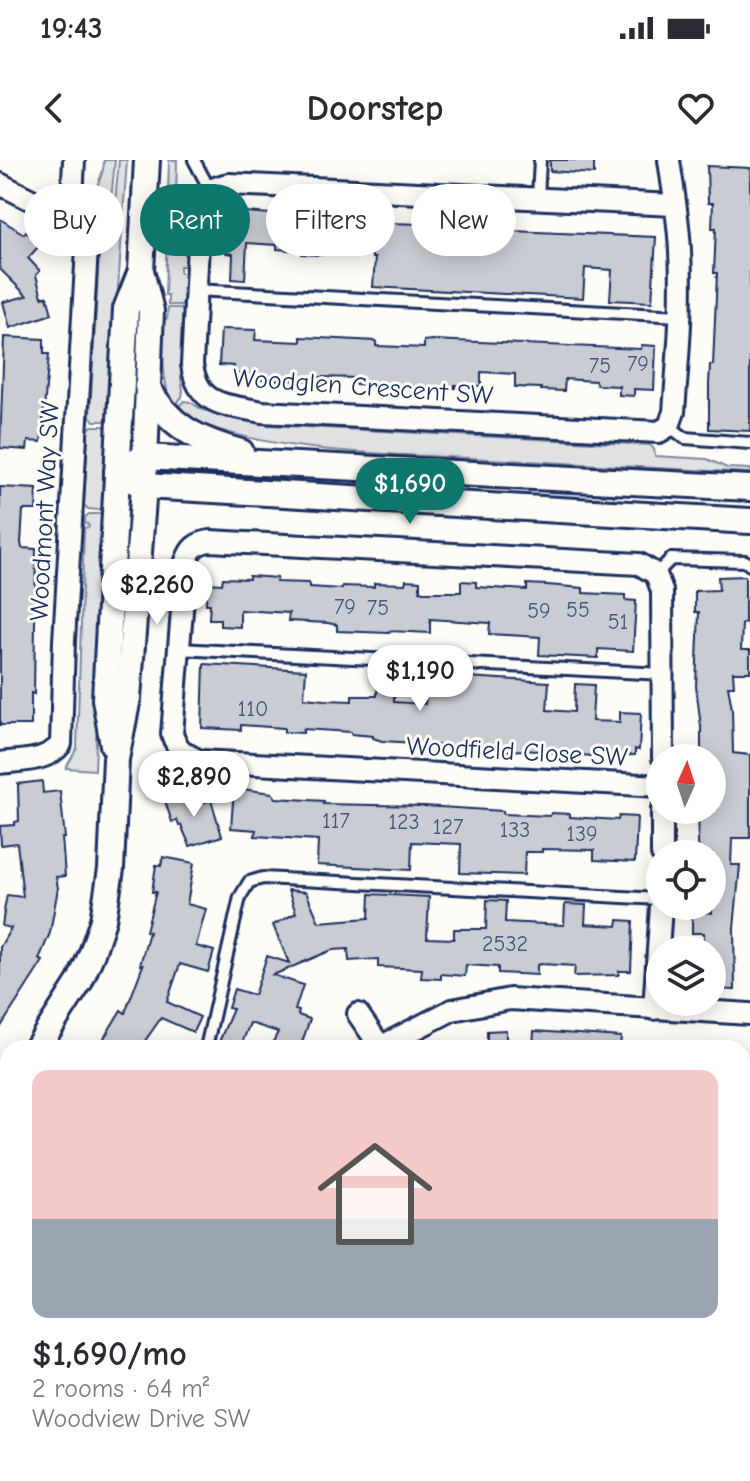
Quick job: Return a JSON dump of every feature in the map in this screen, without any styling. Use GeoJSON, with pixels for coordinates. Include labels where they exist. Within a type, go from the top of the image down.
{"type":"FeatureCollection","features":[{"type":"Feature","properties":{"kind":"street","name":"Woodmont Way SW"},"geometry":{"type":"LineString","coordinates":[[73,184],[74,160]]}},
{"type":"Feature","properties":{"kind":"street"},"geometry":{"type":"LineString","coordinates":[[42,1040],[80,981],[103,920],[111,869],[116,759],[128,698],[144,486],[151,311],[141,271],[147,160]]}},
{"type":"Feature","properties":{"kind":"street"},"geometry":{"type":"LineString","coordinates":[[669,160],[681,254],[674,412],[669,426]]}},
{"type":"Feature","properties":{"kind":"street"},"geometry":{"type":"LineString","coordinates":[[0,184],[24,196]]}},
{"type":"Feature","properties":{"kind":"street"},"geometry":{"type":"LineString","coordinates":[[250,185],[675,205]]}},
{"type":"Feature","properties":{"kind":"street","name":"Woodmont Way SW"},"geometry":{"type":"LineString","coordinates":[[0,763],[45,757],[61,744],[87,256]]}},
{"type":"Feature","properties":{"kind":"street","name":"Woodglen Crescent SW"},"geometry":{"type":"LineString","coordinates":[[197,256],[192,365],[200,392],[216,402],[262,412],[659,432],[669,426]]}},
{"type":"Feature","properties":{"kind":"street"},"geometry":{"type":"LineString","coordinates":[[116,759],[105,699],[126,309],[141,271]]}},
{"type":"Feature","properties":{"kind":"street"},"geometry":{"type":"LineString","coordinates":[[147,386],[158,407],[170,419],[211,445],[286,464]]}},
{"type":"Feature","properties":{"kind":"street"},"geometry":{"type":"LineString","coordinates":[[117,472],[144,457],[750,488]]}},
{"type":"Feature","properties":{"kind":"street"},"geometry":{"type":"LineString","coordinates":[[117,472],[144,486],[718,519],[750,524]]}},
{"type":"Feature","properties":{"kind":"street","name":"Woodfield Close SW"},"geometry":{"type":"LineString","coordinates":[[646,785],[200,761],[184,754],[172,734],[186,561],[194,546],[210,541],[639,564],[656,574],[662,591],[663,744]]}},
{"type":"Feature","properties":{"kind":"street"},"geometry":{"type":"LineString","coordinates":[[393,1040],[452,1010],[510,999],[646,1008]]}},
{"type":"Feature","properties":{"kind":"street"},"geometry":{"type":"LineString","coordinates":[[726,1013],[750,1014]]}},
{"type":"Feature","properties":{"kind":"street"},"geometry":{"type":"LineString","coordinates":[[358,1014],[375,1040]]}},
{"type":"Feature","properties":{"kind":"lane"},"geometry":{"type":"LineString","coordinates":[[194,160],[207,184]]}},
{"type":"Feature","properties":{"kind":"lane"},"geometry":{"type":"LineString","coordinates":[[538,198],[540,160]]}},
{"type":"Feature","properties":{"kind":"lane"},"geometry":{"type":"LineString","coordinates":[[195,290],[680,316]]}},
{"type":"Feature","properties":{"kind":"lane"},"geometry":{"type":"LineString","coordinates":[[669,426],[685,438],[750,443]]}},
{"type":"Feature","properties":{"kind":"lane"},"geometry":{"type":"LineString","coordinates":[[656,574],[671,559],[745,561],[750,565]]}},
{"type":"Feature","properties":{"kind":"lane"},"geometry":{"type":"LineString","coordinates":[[179,649],[663,674]]}},
{"type":"Feature","properties":{"kind":"lane"},"geometry":{"type":"LineString","coordinates":[[208,1040],[240,897],[249,882],[263,878],[646,898]]}},
{"type":"Feature","properties":{"kind":"shaded area"},"geometry":{"type":"Polygon","coordinates":[[[104,160],[115,160],[113,184],[98,184],[104,160]]]}},
{"type":"Feature","properties":{"kind":"shaded area"},"geometry":{"type":"Polygon","coordinates":[[[119,160],[127,160],[124,203],[124,184],[117,184],[119,160]]]}},
{"type":"Feature","properties":{"kind":"shaded area"},"geometry":{"type":"Polygon","coordinates":[[[169,160],[177,160],[176,184],[168,184],[169,160]]]}},
{"type":"Feature","properties":{"kind":"shaded area"},"geometry":{"type":"Polygon","coordinates":[[[99,256],[120,256],[109,417],[105,421],[94,421],[90,416],[99,256]]]}},
{"type":"Feature","properties":{"kind":"shaded area"},"geometry":{"type":"Polygon","coordinates":[[[166,256],[187,256],[186,266],[180,266],[180,273],[186,274],[184,300],[181,305],[168,305],[168,295],[165,295],[166,256]]]}},
{"type":"Feature","properties":{"kind":"shaded area"},"geometry":{"type":"Polygon","coordinates":[[[168,308],[180,308],[184,313],[183,390],[176,404],[171,403],[164,372],[164,319],[167,319],[168,308]]]}},
{"type":"Feature","properties":{"kind":"shaded area"},"geometry":{"type":"Polygon","coordinates":[[[184,401],[203,410],[268,425],[650,445],[655,456],[707,459],[727,468],[750,469],[750,473],[400,455],[280,444],[207,426],[178,412],[184,401]]]}},
{"type":"Feature","properties":{"kind":"shaded area"},"geometry":{"type":"Polygon","coordinates":[[[92,426],[104,426],[107,431],[103,506],[99,510],[88,509],[84,505],[88,430],[92,426]]]}},
{"type":"Feature","properties":{"kind":"shaded area"},"geometry":{"type":"Polygon","coordinates":[[[178,470],[613,490],[614,499],[579,500],[240,480],[178,470]]]}},
{"type":"Feature","properties":{"kind":"shaded area"},"geometry":{"type":"Polygon","coordinates":[[[100,514],[104,519],[95,770],[66,768],[77,748],[84,528],[89,527],[85,517],[100,514]]]}},
{"type":"Feature","properties":{"kind":"building"},"geometry":{"type":"Polygon","coordinates":[[[550,160],[594,160],[594,174],[550,171],[550,160]]]}},
{"type":"Feature","properties":{"kind":"building"},"geometry":{"type":"Polygon","coordinates":[[[707,166],[750,168],[750,431],[709,429],[717,273],[714,273],[716,228],[712,228],[713,203],[708,203],[707,166]]]}},
{"type":"Feature","properties":{"kind":"building"},"geometry":{"type":"Polygon","coordinates":[[[250,212],[266,214],[266,244],[250,243],[250,212]]]}},
{"type":"Feature","properties":{"kind":"building"},"geometry":{"type":"Polygon","coordinates":[[[0,219],[24,234],[24,256],[30,256],[28,258],[40,271],[36,275],[42,297],[47,296],[52,314],[10,328],[3,302],[27,296],[0,269],[0,219]]]}},
{"type":"Feature","properties":{"kind":"building"},"geometry":{"type":"Polygon","coordinates":[[[395,223],[411,224],[411,256],[516,256],[516,231],[656,237],[652,302],[610,300],[612,270],[585,268],[583,298],[373,287],[375,258],[372,258],[395,256],[395,223]]]}},
{"type":"Feature","properties":{"kind":"building"},"geometry":{"type":"Polygon","coordinates":[[[233,256],[246,256],[245,280],[232,279],[233,256]]]}},
{"type":"Feature","properties":{"kind":"building"},"geometry":{"type":"Polygon","coordinates":[[[221,329],[256,330],[255,340],[301,342],[301,337],[376,341],[376,346],[424,348],[424,341],[432,340],[641,349],[642,345],[656,346],[654,390],[634,389],[634,396],[619,395],[619,386],[565,379],[564,391],[541,390],[515,387],[515,374],[481,372],[481,386],[455,385],[455,388],[355,384],[356,378],[261,380],[261,375],[234,374],[234,366],[219,365],[221,329]]]}},
{"type":"Feature","properties":{"kind":"building"},"geometry":{"type":"Polygon","coordinates":[[[4,337],[44,339],[44,354],[49,354],[41,442],[28,441],[27,450],[0,448],[4,337]]]}},
{"type":"Feature","properties":{"kind":"building"},"geometry":{"type":"Polygon","coordinates":[[[0,487],[37,489],[36,510],[23,510],[21,543],[22,548],[36,549],[31,725],[0,725],[0,487]]]}},
{"type":"Feature","properties":{"kind":"building"},"geometry":{"type":"Polygon","coordinates":[[[249,576],[277,578],[276,582],[309,583],[309,587],[342,589],[342,586],[374,587],[374,583],[405,584],[406,580],[420,581],[420,591],[423,592],[461,592],[461,581],[476,582],[476,587],[527,590],[527,584],[547,585],[583,588],[583,593],[625,595],[625,600],[636,601],[633,651],[598,649],[598,658],[539,655],[540,637],[489,634],[490,623],[430,619],[430,633],[389,633],[337,631],[337,625],[328,623],[288,621],[289,613],[240,610],[240,627],[220,626],[220,619],[209,619],[207,583],[222,584],[223,578],[249,579],[249,576]]]}},
{"type":"Feature","properties":{"kind":"building"},"geometry":{"type":"Polygon","coordinates":[[[745,576],[745,623],[742,623],[741,650],[750,650],[750,672],[733,672],[734,686],[728,686],[733,753],[750,755],[750,838],[732,838],[731,865],[740,865],[734,928],[735,990],[726,990],[726,936],[692,933],[692,920],[726,920],[726,840],[698,840],[699,824],[726,824],[726,744],[701,744],[696,686],[699,612],[695,612],[695,591],[719,590],[718,577],[745,576]]]}},
{"type":"Feature","properties":{"kind":"building"},"geometry":{"type":"Polygon","coordinates":[[[204,664],[306,670],[304,698],[325,700],[352,701],[352,696],[377,696],[378,672],[395,673],[394,702],[425,704],[427,675],[484,678],[549,682],[547,710],[574,712],[575,684],[594,685],[592,721],[620,722],[620,712],[641,713],[639,750],[635,749],[635,755],[592,756],[416,745],[382,741],[351,732],[303,729],[303,733],[284,732],[284,728],[241,725],[241,730],[202,728],[204,664]]]}},
{"type":"Feature","properties":{"kind":"building"},"geometry":{"type":"Polygon","coordinates":[[[42,781],[43,793],[60,791],[65,876],[56,877],[58,888],[50,933],[39,959],[43,961],[0,1028],[0,947],[11,928],[2,926],[5,905],[7,895],[23,897],[17,843],[1,845],[0,826],[15,825],[19,821],[18,784],[42,781]]]}},
{"type":"Feature","properties":{"kind":"building"},"geometry":{"type":"Polygon","coordinates":[[[234,788],[272,793],[276,798],[324,801],[323,804],[424,806],[503,811],[503,814],[570,814],[570,817],[618,820],[619,816],[637,817],[635,862],[594,860],[594,850],[542,849],[542,852],[525,852],[524,875],[460,873],[461,844],[412,842],[411,870],[317,865],[318,840],[255,836],[256,830],[231,828],[234,788]]]}},
{"type":"Feature","properties":{"kind":"building"},"geometry":{"type":"Polygon","coordinates":[[[191,792],[195,805],[211,800],[222,836],[190,846],[181,825],[177,820],[172,822],[165,801],[191,792]]]}},
{"type":"Feature","properties":{"kind":"building"},"geometry":{"type":"Polygon","coordinates":[[[163,857],[194,863],[187,904],[206,909],[196,946],[214,951],[208,972],[180,964],[167,1002],[200,1017],[193,1032],[161,1018],[146,1040],[103,1040],[121,1010],[125,1013],[143,965],[140,965],[149,932],[146,931],[156,892],[152,892],[156,865],[161,866],[163,857]]]}},
{"type":"Feature","properties":{"kind":"building"},"geometry":{"type":"Polygon","coordinates":[[[288,890],[306,892],[319,922],[369,918],[370,894],[429,897],[427,938],[454,939],[454,929],[486,929],[487,900],[506,901],[505,922],[564,925],[565,904],[586,905],[585,924],[617,926],[618,920],[633,921],[631,971],[619,971],[619,975],[574,976],[575,966],[541,964],[537,965],[537,975],[498,973],[498,967],[466,965],[465,976],[441,974],[441,979],[421,978],[422,969],[378,967],[378,959],[349,961],[348,949],[332,950],[273,975],[303,985],[295,1010],[299,1011],[298,1015],[310,1019],[303,1040],[274,1040],[278,1032],[250,1023],[243,1040],[220,1040],[233,1009],[228,1008],[234,989],[254,995],[267,956],[289,963],[273,925],[296,913],[288,890]]]}},
{"type":"Feature","properties":{"kind":"building"},"geometry":{"type":"Polygon","coordinates":[[[506,1030],[506,1040],[487,1040],[487,1031],[506,1030]]]}},
{"type":"Feature","properties":{"kind":"building"},"geometry":{"type":"Polygon","coordinates":[[[534,1031],[621,1037],[621,1040],[533,1040],[534,1031]]]}}]}
